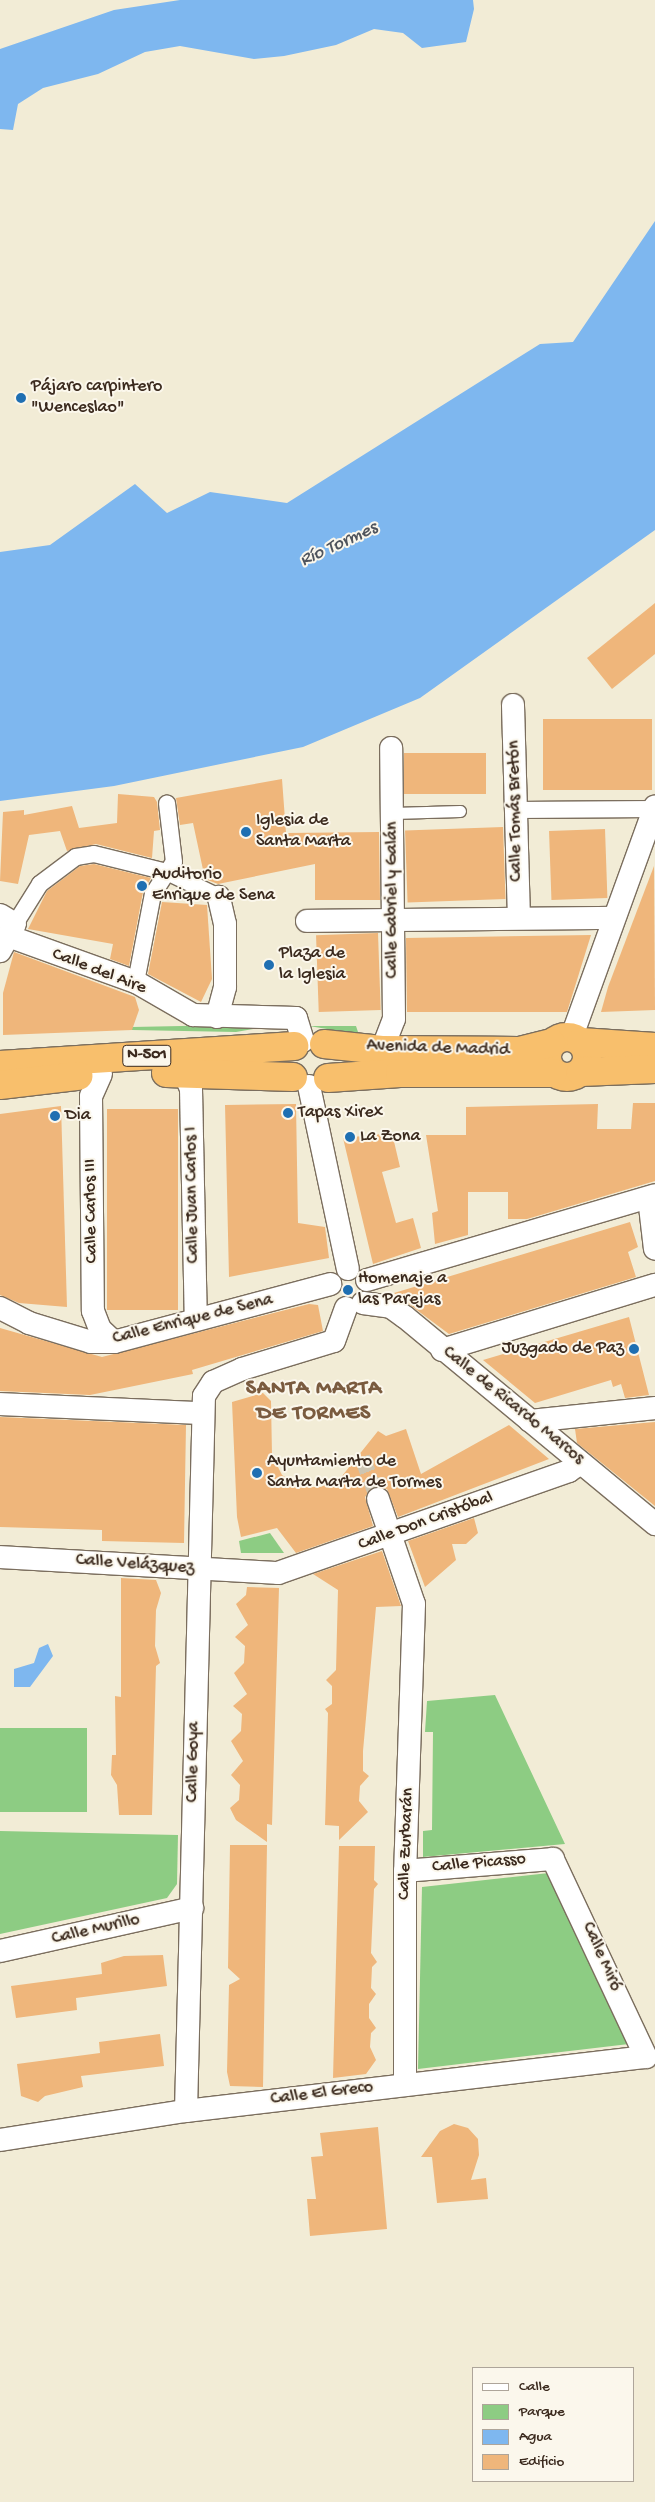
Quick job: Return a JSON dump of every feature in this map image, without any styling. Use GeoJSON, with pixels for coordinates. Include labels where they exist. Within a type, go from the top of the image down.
{"type":"FeatureCollection","features":[{"type":"Feature","properties":{"kind":"highway","name":"Avenida de Madrid"},"geometry":{"type":"LineString","coordinates":[[0,1065],[307,1044],[382,1050],[519,1051],[568,1040],[655,1047]]}},
{"type":"Feature","properties":{"kind":"highway"},"geometry":{"type":"LineString","coordinates":[[553,1072],[546,1058],[568,1040],[587,1057],[581,1072]]}},
{"type":"Feature","properties":{"kind":"highway"},"geometry":{"type":"LineString","coordinates":[[307,1044],[332,1054],[310,1080],[288,1068],[307,1044]]}},
{"type":"Feature","properties":{"kind":"highway","name":"N-501"},"geometry":{"type":"LineString","coordinates":[[553,1072],[567,1077],[581,1072],[655,1069]]}},
{"type":"Feature","properties":{"kind":"highway","name":"Avenida de Madrid"},"geometry":{"type":"LineString","coordinates":[[0,1086],[101,1074],[184,1072],[310,1080],[400,1073],[553,1072]]}},
{"type":"Feature","properties":{"kind":"street","name":"Calle Tomás Bretón"},"geometry":{"type":"LineString","coordinates":[[513,705],[519,917]]}},
{"type":"Feature","properties":{"kind":"street","name":"Calle Gabriel y Galán"},"geometry":{"type":"LineString","coordinates":[[382,1050],[394,1019],[391,748]]}},
{"type":"Feature","properties":{"kind":"street"},"geometry":{"type":"LineString","coordinates":[[136,982],[153,894],[174,862],[167,803]]}},
{"type":"Feature","properties":{"kind":"street"},"geometry":{"type":"LineString","coordinates":[[516,810],[655,808],[612,918],[568,1040]]}},
{"type":"Feature","properties":{"kind":"street"},"geometry":{"type":"LineString","coordinates":[[6,931],[40,884],[76,857],[94,854],[167,872],[219,897],[225,924],[224,987],[217,1017],[296,1018],[307,1044]]}},
{"type":"Feature","properties":{"kind":"street"},"geometry":{"type":"LineString","coordinates":[[307,921],[519,917],[612,918]]}},
{"type":"Feature","properties":{"kind":"street","name":"Calle del Aire"},"geometry":{"type":"LineString","coordinates":[[6,931],[136,982],[193,1016],[217,1017]]}},
{"type":"Feature","properties":{"kind":"street","name":"Calle Juan Carlos I"},"geometry":{"type":"LineString","coordinates":[[184,1072],[191,1089],[196,1319]]}},
{"type":"Feature","properties":{"kind":"street","name":"Calle Carlos III"},"geometry":{"type":"LineString","coordinates":[[101,1074],[91,1096],[93,1311],[100,1329],[114,1342]]}},
{"type":"Feature","properties":{"kind":"street"},"geometry":{"type":"LineString","coordinates":[[310,1080],[348,1269]]}},
{"type":"Feature","properties":{"kind":"street"},"geometry":{"type":"LineString","coordinates":[[355,1306],[332,1300],[330,1284],[337,1273],[348,1269],[377,1277],[652,1197],[655,1249]]}},
{"type":"Feature","properties":{"kind":"street"},"geometry":{"type":"LineString","coordinates":[[0,1404],[201,1413],[213,1382],[334,1341],[355,1306],[377,1277]]}},
{"type":"Feature","properties":{"kind":"street","name":"Calle Enrique de Sena"},"geometry":{"type":"LineString","coordinates":[[0,1308],[29,1323],[91,1342],[114,1342],[330,1284]]}},
{"type":"Feature","properties":{"kind":"street"},"geometry":{"type":"LineString","coordinates":[[442,1350],[655,1285]]}},
{"type":"Feature","properties":{"kind":"street","name":"Calle de Ricardo Marcos"},"geometry":{"type":"LineString","coordinates":[[355,1306],[391,1307],[655,1524]]}},
{"type":"Feature","properties":{"kind":"street"},"geometry":{"type":"LineString","coordinates":[[530,1421],[655,1408]]}},
{"type":"Feature","properties":{"kind":"street","name":"Calle Goya"},"geometry":{"type":"LineString","coordinates":[[186,2110],[192,1908],[201,1413]]}},
{"type":"Feature","properties":{"kind":"street","name":"Calle Don Cristóbal"},"geometry":{"type":"LineString","coordinates":[[269,1574],[391,1534],[581,1463]]}},
{"type":"Feature","properties":{"kind":"street"},"geometry":{"type":"LineString","coordinates":[[378,1499],[391,1534]]}},
{"type":"Feature","properties":{"kind":"street","name":"Calle Zurbarán"},"geometry":{"type":"LineString","coordinates":[[391,1534],[414,1604],[405,1871],[405,2085]]}},
{"type":"Feature","properties":{"kind":"street","name":"Calle Velázquez"},"geometry":{"type":"LineString","coordinates":[[0,1557],[198,1568],[269,1574]]}},
{"type":"Feature","properties":{"kind":"street","name":"Calle Picasso"},"geometry":{"type":"LineString","coordinates":[[405,1871],[553,1859]]}},
{"type":"Feature","properties":{"kind":"street","name":"Calle Miró"},"geometry":{"type":"LineString","coordinates":[[553,1859],[646,2056]]}},
{"type":"Feature","properties":{"kind":"street","name":"Calle Murillo"},"geometry":{"type":"LineString","coordinates":[[0,1951],[192,1908]]}},
{"type":"Feature","properties":{"kind":"street","name":"Calle El Greco"},"geometry":{"type":"LineString","coordinates":[[1,2135],[186,2110],[646,2056]]}},
{"type":"Feature","properties":{"kind":"lane"},"geometry":{"type":"LineString","coordinates":[[393,813],[460,811]]}},
{"type":"Feature","properties":{"kind":"green space"},"geometry":{"type":"Polygon","coordinates":[[[283,1024],[236,1032],[132,1030],[132,1027],[283,1024]]]}},
{"type":"Feature","properties":{"kind":"green space"},"geometry":{"type":"Polygon","coordinates":[[[309,1026],[356,1026],[361,1041],[333,1030],[309,1026]]]}},
{"type":"Feature","properties":{"kind":"green space"},"geometry":{"type":"Polygon","coordinates":[[[270,1533],[284,1553],[241,1553],[239,1541],[270,1533]]]}},
{"type":"Feature","properties":{"kind":"green space"},"geometry":{"type":"Polygon","coordinates":[[[495,1695],[565,1844],[423,1857],[423,1831],[432,1830],[433,1732],[425,1732],[427,1701],[495,1695]]]}},
{"type":"Feature","properties":{"kind":"green space"},"geometry":{"type":"Polygon","coordinates":[[[0,1728],[87,1728],[87,1812],[0,1812],[0,1728]]]}},
{"type":"Feature","properties":{"kind":"green space"},"geometry":{"type":"Polygon","coordinates":[[[0,1831],[178,1835],[177,1884],[167,1898],[0,1934],[0,1831]]]}},
{"type":"Feature","properties":{"kind":"green space"},"geometry":{"type":"Polygon","coordinates":[[[549,1873],[629,2044],[418,2069],[422,1887],[549,1873]]]}},
{"type":"Feature","properties":{"kind":"water"},"geometry":{"type":"Polygon","coordinates":[[[180,0],[473,0],[474,9],[466,42],[422,48],[403,33],[374,29],[336,45],[284,56],[254,59],[180,46],[145,52],[98,74],[43,88],[18,104],[13,130],[0,129],[0,49],[114,10],[180,0]]]}},
{"type":"Feature","properties":{"kind":"water","name":"Río Tormes"},"geometry":{"type":"Polygon","coordinates":[[[655,221],[655,530],[420,698],[303,747],[114,786],[0,801],[0,552],[50,545],[135,484],[167,513],[210,492],[287,503],[540,344],[573,342],[655,221]]]}},
{"type":"Feature","properties":{"kind":"water"},"geometry":{"type":"Polygon","coordinates":[[[48,1644],[53,1656],[30,1687],[14,1687],[14,1669],[34,1663],[39,1648],[48,1644]]]}},
{"type":"Feature","properties":{"kind":"building"},"geometry":{"type":"Polygon","coordinates":[[[655,603],[655,654],[612,689],[587,658],[655,603]]]}},
{"type":"Feature","properties":{"kind":"building"},"geometry":{"type":"Polygon","coordinates":[[[543,719],[652,719],[652,790],[543,790],[543,719]]]}},
{"type":"Feature","properties":{"kind":"building"},"geometry":{"type":"Polygon","coordinates":[[[404,753],[486,753],[486,794],[404,794],[404,753]]]}},
{"type":"Feature","properties":{"kind":"building"},"geometry":{"type":"Polygon","coordinates":[[[282,779],[286,833],[379,832],[380,900],[315,900],[315,864],[218,884],[205,879],[193,823],[180,825],[176,798],[282,779]]]}},
{"type":"Feature","properties":{"kind":"building"},"geometry":{"type":"Polygon","coordinates":[[[118,794],[154,797],[157,802],[160,830],[154,831],[152,858],[96,844],[67,851],[60,831],[29,835],[18,884],[0,881],[3,812],[24,810],[24,815],[72,806],[79,828],[117,823],[118,794]]]}},
{"type":"Feature","properties":{"kind":"building"},"geometry":{"type":"Polygon","coordinates":[[[503,827],[506,899],[408,902],[405,830],[503,827]]]}},
{"type":"Feature","properties":{"kind":"building"},"geometry":{"type":"Polygon","coordinates":[[[605,829],[607,898],[551,900],[549,831],[605,829]]]}},
{"type":"Feature","properties":{"kind":"building"},"geometry":{"type":"Polygon","coordinates":[[[94,864],[151,878],[143,892],[129,966],[110,959],[113,944],[28,929],[47,891],[80,866],[94,864]]]}},
{"type":"Feature","properties":{"kind":"building"},"geometry":{"type":"Polygon","coordinates":[[[654,866],[655,1010],[601,1012],[608,987],[654,866]]]}},
{"type":"Feature","properties":{"kind":"building"},"geometry":{"type":"Polygon","coordinates":[[[162,902],[207,905],[212,979],[201,1002],[148,974],[162,902]]]}},
{"type":"Feature","properties":{"kind":"building"},"geometry":{"type":"Polygon","coordinates":[[[378,933],[381,1010],[319,1012],[316,935],[378,933]]]}},
{"type":"Feature","properties":{"kind":"building"},"geometry":{"type":"Polygon","coordinates":[[[591,935],[567,1012],[407,1012],[406,938],[591,935]]]}},
{"type":"Feature","properties":{"kind":"building"},"geometry":{"type":"Polygon","coordinates":[[[14,952],[135,997],[139,1010],[132,1030],[3,1035],[3,993],[14,952]]]}},
{"type":"Feature","properties":{"kind":"building"},"geometry":{"type":"Polygon","coordinates":[[[633,1103],[655,1103],[655,1181],[527,1219],[508,1219],[508,1192],[468,1192],[468,1235],[435,1244],[432,1213],[438,1211],[426,1135],[466,1135],[466,1107],[598,1104],[597,1129],[631,1129],[633,1103]]]}},
{"type":"Feature","properties":{"kind":"building"},"geometry":{"type":"Polygon","coordinates":[[[296,1104],[298,1223],[325,1227],[329,1258],[229,1277],[225,1105],[296,1104]]]}},
{"type":"Feature","properties":{"kind":"building"},"geometry":{"type":"Polygon","coordinates":[[[61,1106],[67,1307],[19,1303],[0,1295],[0,1114],[61,1106]]]}},
{"type":"Feature","properties":{"kind":"building"},"geometry":{"type":"Polygon","coordinates":[[[107,1109],[178,1109],[178,1310],[107,1310],[107,1109]]]}},
{"type":"Feature","properties":{"kind":"building"},"geometry":{"type":"Polygon","coordinates":[[[392,1133],[400,1167],[382,1172],[396,1223],[413,1218],[421,1248],[373,1264],[343,1138],[392,1133]]]}},
{"type":"Feature","properties":{"kind":"building"},"geometry":{"type":"Polygon","coordinates":[[[630,1222],[638,1247],[628,1252],[636,1277],[449,1334],[394,1293],[630,1222]]]}},
{"type":"Feature","properties":{"kind":"building"},"geometry":{"type":"Polygon","coordinates":[[[309,1304],[318,1305],[323,1331],[192,1370],[193,1374],[90,1395],[0,1391],[0,1328],[102,1357],[309,1304]]]}},
{"type":"Feature","properties":{"kind":"building"},"geometry":{"type":"Polygon","coordinates":[[[629,1317],[649,1395],[625,1398],[621,1384],[613,1387],[611,1380],[535,1403],[483,1360],[629,1317]]]}},
{"type":"Feature","properties":{"kind":"building"},"geometry":{"type":"Polygon","coordinates":[[[263,1393],[271,1401],[272,1455],[282,1475],[301,1487],[321,1487],[342,1476],[378,1431],[386,1436],[406,1429],[421,1474],[509,1425],[549,1459],[398,1517],[387,1489],[373,1487],[365,1497],[373,1526],[296,1553],[277,1528],[241,1537],[237,1517],[232,1402],[263,1393]]]}},
{"type":"Feature","properties":{"kind":"building"},"geometry":{"type":"Polygon","coordinates":[[[0,1417],[186,1425],[184,1543],[102,1541],[102,1530],[0,1527],[0,1417]]]}},
{"type":"Feature","properties":{"kind":"building"},"geometry":{"type":"Polygon","coordinates":[[[655,1422],[655,1506],[577,1443],[575,1429],[655,1422]]]}},
{"type":"Feature","properties":{"kind":"building"},"geometry":{"type":"Polygon","coordinates":[[[474,1518],[478,1533],[466,1544],[452,1544],[456,1560],[425,1587],[408,1541],[474,1518]]]}},
{"type":"Feature","properties":{"kind":"building"},"geometry":{"type":"Polygon","coordinates":[[[382,1551],[401,1606],[376,1607],[363,1751],[363,1771],[369,1776],[360,1786],[359,1801],[368,1812],[339,1840],[339,1826],[325,1825],[328,1713],[325,1709],[332,1704],[332,1686],[326,1680],[336,1670],[338,1590],[313,1574],[382,1551]]]}},
{"type":"Feature","properties":{"kind":"building"},"geometry":{"type":"Polygon","coordinates":[[[121,1578],[156,1580],[161,1593],[156,1610],[155,1646],[160,1663],[156,1666],[152,1815],[119,1815],[117,1785],[111,1775],[112,1755],[116,1755],[115,1696],[121,1697],[121,1578]]]}},
{"type":"Feature","properties":{"kind":"building"},"geometry":{"type":"Polygon","coordinates":[[[247,1587],[279,1588],[272,1825],[267,1824],[267,1842],[236,1820],[230,1808],[239,1800],[240,1785],[231,1775],[243,1761],[231,1741],[241,1731],[242,1714],[233,1706],[247,1694],[234,1673],[244,1663],[245,1646],[235,1637],[248,1625],[236,1604],[246,1595],[247,1587]]]}},
{"type":"Feature","properties":{"kind":"building"},"geometry":{"type":"Polygon","coordinates":[[[230,1845],[267,1845],[263,2087],[230,2086],[227,2072],[229,1985],[240,1979],[228,1968],[230,1845]]]}},
{"type":"Feature","properties":{"kind":"building"},"geometry":{"type":"Polygon","coordinates":[[[339,1846],[375,1846],[374,1880],[378,1884],[374,1889],[371,1953],[377,1962],[372,1967],[371,1988],[376,1994],[369,2004],[369,2018],[376,2028],[371,2033],[370,2047],[376,2060],[366,2074],[333,2078],[339,1846]]]}},
{"type":"Feature","properties":{"kind":"building"},"geometry":{"type":"Polygon","coordinates":[[[163,1955],[167,1986],[76,1998],[77,2010],[16,2018],[11,1986],[102,1974],[101,1963],[124,1956],[163,1955]]]}},
{"type":"Feature","properties":{"kind":"building"},"geometry":{"type":"Polygon","coordinates":[[[160,2034],[164,2066],[81,2076],[83,2087],[45,2096],[38,2102],[21,2096],[17,2064],[100,2053],[99,2042],[160,2034]]]}},
{"type":"Feature","properties":{"kind":"building"},"geometry":{"type":"Polygon","coordinates":[[[454,2124],[468,2128],[478,2139],[479,2155],[471,2180],[486,2178],[488,2199],[437,2203],[432,2157],[421,2157],[440,2131],[454,2124]]]}},
{"type":"Feature","properties":{"kind":"building"},"geometry":{"type":"Polygon","coordinates":[[[378,2127],[387,2229],[310,2236],[307,2199],[316,2199],[311,2157],[323,2156],[320,2133],[378,2127]]]}},
{"type":"Feature","properties":{"kind":"tunnel"},"geometry":{"type":"LineString","coordinates":[[362,1457],[378,1499]]}},
{"type":"Feature","properties":{"kind":"place","name":"Pájaro carpintero \"Wenceslao\""},"geometry":{"type":"Point","coordinates":[21,398]}},
{"type":"Feature","properties":{"kind":"place","name":"Iglesia de Santa Marta"},"geometry":{"type":"Point","coordinates":[246,832]}},
{"type":"Feature","properties":{"kind":"place","name":"Auditorio Enrique de Sena"},"geometry":{"type":"Point","coordinates":[142,886]}},
{"type":"Feature","properties":{"kind":"place","name":"Plaza de la Iglesia"},"geometry":{"type":"Point","coordinates":[269,965]}},
{"type":"Feature","properties":{"kind":"place","name":"Tapas Xirex"},"geometry":{"type":"Point","coordinates":[288,1113]}},
{"type":"Feature","properties":{"kind":"place","name":"Dia"},"geometry":{"type":"Point","coordinates":[55,1116]}},
{"type":"Feature","properties":{"kind":"place","name":"La Zona"},"geometry":{"type":"Point","coordinates":[350,1137]}},
{"type":"Feature","properties":{"kind":"place","name":"Homenaje a las Parejas"},"geometry":{"type":"Point","coordinates":[348,1290]}},
{"type":"Feature","properties":{"kind":"place","name":"Juzgado de Paz"},"geometry":{"type":"Point","coordinates":[634,1349]}},
{"type":"Feature","properties":{"kind":"place","name":"Ayuntamiento de Santa Marta de Tormes"},"geometry":{"type":"Point","coordinates":[257,1473]}},
{"type":"Feature","properties":{"kind":"district","name":"SANTA MARTA DE TORMES"},"geometry":{"type":"Point","coordinates":[314,1402]}}]}
